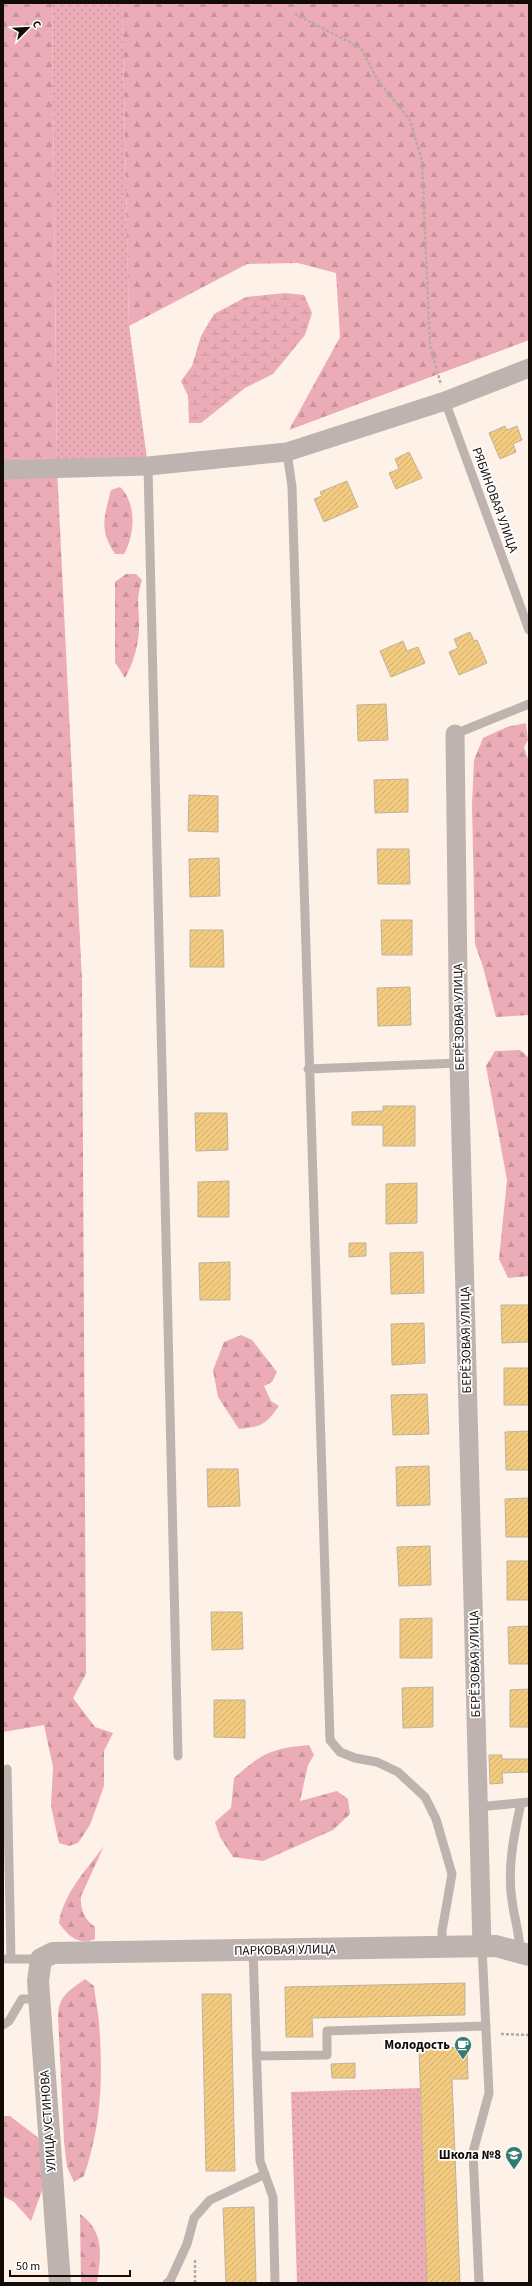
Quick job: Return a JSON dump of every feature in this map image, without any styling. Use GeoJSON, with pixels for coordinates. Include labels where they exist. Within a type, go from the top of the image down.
{"type":"FeatureCollection","features":[{"type":"Feature","properties":{"kind":"street"},"geometry":{"type":"LineString","coordinates":[[3,470],[148,466],[287,452],[445,401],[529,368]]}},
{"type":"Feature","properties":{"kind":"street","name":"БЕРЁЗОВАЯ УЛИЦА"},"geometry":{"type":"LineString","coordinates":[[455,734],[459,1063],[482,1947]]}},
{"type":"Feature","properties":{"kind":"street","name":"ПАРКОВАЯ УЛИЦА"},"geometry":{"type":"LineString","coordinates":[[41,1959],[53,1953],[496,1946],[525,1954]]}},
{"type":"Feature","properties":{"kind":"street","name":"УЛИЦА УСТИНОВА"},"geometry":{"type":"LineString","coordinates":[[41,1959],[38,1981],[39,1999],[60,2283]]}},
{"type":"Feature","properties":{"kind":"lane","name":"РЯБИНОВАЯ УЛИЦА"},"geometry":{"type":"LineString","coordinates":[[445,401],[529,630]]}},
{"type":"Feature","properties":{"kind":"lane"},"geometry":{"type":"LineString","coordinates":[[287,452],[292,488],[308,1069],[330,1740],[340,1752],[355,1758],[377,1762],[398,1772],[425,1796],[436,1819],[452,1874],[442,1931],[442,1947]]}},
{"type":"Feature","properties":{"kind":"lane"},"geometry":{"type":"LineString","coordinates":[[148,466],[178,1756]]}},
{"type":"Feature","properties":{"kind":"lane"},"geometry":{"type":"LineString","coordinates":[[455,734],[529,704]]}},
{"type":"Feature","properties":{"kind":"lane"},"geometry":{"type":"LineString","coordinates":[[308,1069],[459,1063]]}},
{"type":"Feature","properties":{"kind":"lane"},"geometry":{"type":"LineString","coordinates":[[7,1769],[7,1959],[41,1959]]}},
{"type":"Feature","properties":{"kind":"lane"},"geometry":{"type":"LineString","coordinates":[[478,1807],[525,1803],[513,1843],[510,1874],[512,1900],[525,1954]]}},
{"type":"Feature","properties":{"kind":"lane"},"geometry":{"type":"LineString","coordinates":[[479,2283],[473,2152],[489,2093],[482,1947]]}},
{"type":"Feature","properties":{"kind":"lane"},"geometry":{"type":"LineString","coordinates":[[252,1950],[260,2161],[273,2197],[275,2283]]}},
{"type":"Feature","properties":{"kind":"lane"},"geometry":{"type":"LineString","coordinates":[[3,2025],[9,2021],[22,1999],[39,1999]]}},
{"type":"Feature","properties":{"kind":"lane"},"geometry":{"type":"LineString","coordinates":[[256,2056],[327,2054],[327,2031],[486,2026]]}},
{"type":"Feature","properties":{"kind":"lane"},"geometry":{"type":"LineString","coordinates":[[167,2283],[170,2281],[187,2244],[194,2218],[210,2200],[265,2174]]}},
{"type":"Feature","properties":{"kind":"path"},"geometry":{"type":"LineString","coordinates":[[295,14],[361,48],[377,79],[410,120],[422,162],[430,345],[445,401]]}},
{"type":"Feature","properties":{"kind":"path"},"geometry":{"type":"LineString","coordinates":[[501,2034],[529,2035]]}},
{"type":"Feature","properties":{"kind":"green space"},"geometry":{"type":"Polygon","coordinates":[[[3,3],[52,3],[57,467],[82,981],[86,1674],[73,1698],[95,1727],[113,1733],[104,1751],[104,1786],[90,1825],[78,1843],[69,1846],[59,1843],[51,1806],[53,1767],[44,1725],[3,1732],[3,3]]]}},
{"type":"Feature","properties":{"kind":"green space"},"geometry":{"type":"Polygon","coordinates":[[[52,3],[122,3],[129,325],[148,466],[57,467],[52,3]]]}},
{"type":"Feature","properties":{"kind":"green space"},"geometry":{"type":"Polygon","coordinates":[[[122,3],[529,3],[529,340],[289,430],[340,337],[336,273],[298,263],[247,264],[129,326],[122,3]]]}},
{"type":"Feature","properties":{"kind":"green space"},"geometry":{"type":"Polygon","coordinates":[[[285,293],[304,295],[312,313],[305,335],[273,374],[245,388],[201,423],[189,423],[188,396],[181,381],[192,366],[201,336],[214,314],[246,297],[285,293]]]}},
{"type":"Feature","properties":{"kind":"green space"},"geometry":{"type":"Polygon","coordinates":[[[120,487],[126,494],[132,510],[132,529],[128,546],[124,554],[115,554],[107,538],[104,523],[111,490],[120,487]]]}},
{"type":"Feature","properties":{"kind":"green space"},"geometry":{"type":"Polygon","coordinates":[[[126,574],[136,574],[142,580],[138,600],[138,643],[133,661],[125,678],[115,662],[115,582],[126,574]]]}},
{"type":"Feature","properties":{"kind":"green space"},"geometry":{"type":"Polygon","coordinates":[[[526,723],[528,740],[524,747],[529,762],[529,1015],[496,1017],[483,967],[475,944],[472,805],[474,760],[483,738],[507,727],[526,723]]]}},
{"type":"Feature","properties":{"kind":"green space"},"geometry":{"type":"Polygon","coordinates":[[[520,1050],[529,1058],[529,1276],[508,1278],[499,1259],[507,1180],[486,1066],[495,1051],[520,1050]]]}},
{"type":"Feature","properties":{"kind":"green space"},"geometry":{"type":"Polygon","coordinates":[[[241,1335],[252,1340],[277,1372],[272,1382],[264,1386],[271,1401],[279,1406],[263,1424],[239,1429],[218,1397],[213,1370],[224,1342],[241,1335]]]}},
{"type":"Feature","properties":{"kind":"green space"},"geometry":{"type":"Polygon","coordinates":[[[309,1745],[314,1755],[308,1765],[300,1801],[337,1791],[348,1799],[350,1814],[333,1830],[263,1861],[233,1857],[220,1837],[215,1822],[231,1808],[234,1778],[252,1763],[268,1753],[286,1748],[309,1745]]]}},
{"type":"Feature","properties":{"kind":"green space"},"geometry":{"type":"Polygon","coordinates":[[[104,1846],[81,1896],[81,1905],[85,1917],[95,1927],[95,1939],[89,1941],[79,1940],[70,1936],[59,1923],[61,1912],[77,1882],[104,1846]]]}},
{"type":"Feature","properties":{"kind":"green space"},"geometry":{"type":"Polygon","coordinates":[[[85,1979],[94,1986],[99,2018],[101,2062],[100,2100],[90,2156],[84,2176],[74,2182],[67,2167],[64,2142],[58,2016],[60,2003],[63,1998],[70,1990],[85,1979]]]}},
{"type":"Feature","properties":{"kind":"green space"},"geometry":{"type":"Polygon","coordinates":[[[420,2088],[427,2283],[297,2283],[291,2092],[420,2088]]]}},
{"type":"Feature","properties":{"kind":"green space"},"geometry":{"type":"Polygon","coordinates":[[[3,2116],[10,2116],[40,2139],[44,2185],[31,2221],[14,2202],[3,2196],[3,2116]]]}},
{"type":"Feature","properties":{"kind":"green space"},"geometry":{"type":"Polygon","coordinates":[[[80,2214],[94,2228],[97,2236],[100,2263],[97,2283],[81,2283],[80,2214]]]}},
{"type":"Feature","properties":{"kind":"building"},"geometry":{"type":"Polygon","coordinates":[[[505,426],[507,430],[517,426],[522,440],[513,444],[516,452],[500,459],[489,433],[505,426]]]}},
{"type":"Feature","properties":{"kind":"building"},"geometry":{"type":"Polygon","coordinates":[[[409,452],[422,478],[396,489],[389,473],[399,469],[395,459],[409,452]]]}},
{"type":"Feature","properties":{"kind":"building"},"geometry":{"type":"Polygon","coordinates":[[[347,481],[358,507],[324,522],[314,499],[322,496],[320,492],[347,481]]]}},
{"type":"Feature","properties":{"kind":"building"},"geometry":{"type":"Polygon","coordinates":[[[470,632],[474,641],[477,640],[487,663],[459,675],[449,652],[458,648],[454,639],[470,632]]]}},
{"type":"Feature","properties":{"kind":"building"},"geometry":{"type":"Polygon","coordinates":[[[403,641],[407,651],[418,647],[425,663],[391,677],[380,651],[403,641]]]}},
{"type":"Feature","properties":{"kind":"building"},"geometry":{"type":"Polygon","coordinates":[[[386,704],[388,740],[358,741],[357,705],[386,704]]]}},
{"type":"Feature","properties":{"kind":"building"},"geometry":{"type":"Polygon","coordinates":[[[408,779],[408,812],[375,813],[374,780],[408,779]]]}},
{"type":"Feature","properties":{"kind":"building"},"geometry":{"type":"Polygon","coordinates":[[[189,795],[218,796],[218,832],[188,831],[189,795]]]}},
{"type":"Feature","properties":{"kind":"building"},"geometry":{"type":"Polygon","coordinates":[[[377,849],[409,849],[410,884],[378,884],[377,849]]]}},
{"type":"Feature","properties":{"kind":"building"},"geometry":{"type":"Polygon","coordinates":[[[219,858],[220,896],[190,897],[189,859],[219,858]]]}},
{"type":"Feature","properties":{"kind":"building"},"geometry":{"type":"Polygon","coordinates":[[[381,920],[412,920],[412,955],[382,955],[381,920]]]}},
{"type":"Feature","properties":{"kind":"building"},"geometry":{"type":"Polygon","coordinates":[[[190,930],[223,930],[224,967],[190,967],[190,930]]]}},
{"type":"Feature","properties":{"kind":"building"},"geometry":{"type":"Polygon","coordinates":[[[410,987],[411,1025],[378,1026],[377,988],[410,987]]]}},
{"type":"Feature","properties":{"kind":"building"},"geometry":{"type":"Polygon","coordinates":[[[383,1106],[415,1106],[415,1146],[383,1146],[383,1125],[352,1125],[352,1112],[383,1111],[383,1106]]]}},
{"type":"Feature","properties":{"kind":"building"},"geometry":{"type":"Polygon","coordinates":[[[195,1113],[227,1113],[228,1150],[196,1151],[195,1113]]]}},
{"type":"Feature","properties":{"kind":"building"},"geometry":{"type":"Polygon","coordinates":[[[229,1181],[229,1217],[198,1217],[198,1182],[229,1181]]]}},
{"type":"Feature","properties":{"kind":"building"},"geometry":{"type":"Polygon","coordinates":[[[417,1183],[417,1223],[386,1224],[386,1184],[417,1183]]]}},
{"type":"Feature","properties":{"kind":"building"},"geometry":{"type":"Polygon","coordinates":[[[349,1243],[366,1243],[366,1256],[349,1257],[349,1243]]]}},
{"type":"Feature","properties":{"kind":"building"},"geometry":{"type":"Polygon","coordinates":[[[423,1252],[424,1293],[391,1294],[390,1253],[423,1252]]]}},
{"type":"Feature","properties":{"kind":"building"},"geometry":{"type":"Polygon","coordinates":[[[230,1262],[230,1300],[200,1300],[199,1263],[230,1262]]]}},
{"type":"Feature","properties":{"kind":"building"},"geometry":{"type":"Polygon","coordinates":[[[501,1305],[529,1305],[529,1342],[502,1343],[501,1305]]]}},
{"type":"Feature","properties":{"kind":"building"},"geometry":{"type":"Polygon","coordinates":[[[424,1323],[425,1363],[392,1365],[391,1324],[424,1323]]]}},
{"type":"Feature","properties":{"kind":"building"},"geometry":{"type":"Polygon","coordinates":[[[504,1368],[529,1368],[529,1405],[504,1405],[504,1368]]]}},
{"type":"Feature","properties":{"kind":"building"},"geometry":{"type":"Polygon","coordinates":[[[427,1394],[429,1434],[393,1435],[391,1395],[427,1394]]]}},
{"type":"Feature","properties":{"kind":"building"},"geometry":{"type":"Polygon","coordinates":[[[529,1431],[529,1470],[506,1470],[505,1432],[529,1431]]]}},
{"type":"Feature","properties":{"kind":"building"},"geometry":{"type":"Polygon","coordinates":[[[429,1466],[430,1505],[397,1506],[396,1467],[429,1466]]]}},
{"type":"Feature","properties":{"kind":"building"},"geometry":{"type":"Polygon","coordinates":[[[207,1469],[238,1469],[240,1506],[208,1507],[207,1469]]]}},
{"type":"Feature","properties":{"kind":"building"},"geometry":{"type":"Polygon","coordinates":[[[529,1498],[529,1537],[506,1537],[505,1499],[529,1498]]]}},
{"type":"Feature","properties":{"kind":"building"},"geometry":{"type":"Polygon","coordinates":[[[430,1546],[431,1585],[399,1586],[397,1547],[430,1546]]]}},
{"type":"Feature","properties":{"kind":"building"},"geometry":{"type":"Polygon","coordinates":[[[507,1561],[529,1561],[529,1600],[507,1600],[507,1561]]]}},
{"type":"Feature","properties":{"kind":"building"},"geometry":{"type":"Polygon","coordinates":[[[211,1612],[242,1612],[243,1649],[212,1650],[211,1612]]]}},
{"type":"Feature","properties":{"kind":"building"},"geometry":{"type":"Polygon","coordinates":[[[432,1618],[432,1658],[400,1658],[400,1619],[432,1618]]]}},
{"type":"Feature","properties":{"kind":"building"},"geometry":{"type":"Polygon","coordinates":[[[529,1626],[529,1664],[509,1664],[508,1627],[529,1626]]]}},
{"type":"Feature","properties":{"kind":"building"},"geometry":{"type":"Polygon","coordinates":[[[433,1687],[433,1727],[403,1728],[402,1688],[433,1687]]]}},
{"type":"Feature","properties":{"kind":"building"},"geometry":{"type":"Polygon","coordinates":[[[529,1689],[529,1727],[510,1727],[510,1690],[529,1689]]]}},
{"type":"Feature","properties":{"kind":"building"},"geometry":{"type":"Polygon","coordinates":[[[214,1700],[245,1700],[245,1738],[214,1737],[214,1700]]]}},
{"type":"Feature","properties":{"kind":"building"},"geometry":{"type":"Polygon","coordinates":[[[489,1755],[502,1755],[502,1759],[529,1759],[529,1772],[502,1773],[503,1783],[490,1784],[489,1755]]]}},
{"type":"Feature","properties":{"kind":"building"},"geometry":{"type":"Polygon","coordinates":[[[465,1983],[465,2015],[312,2018],[313,2037],[286,2037],[285,1987],[465,1983]]]}},
{"type":"Feature","properties":{"kind":"building"},"geometry":{"type":"Polygon","coordinates":[[[202,1994],[231,1994],[235,2171],[206,2171],[202,1994]]]}},
{"type":"Feature","properties":{"kind":"building"},"geometry":{"type":"Polygon","coordinates":[[[467,2047],[468,2079],[452,2079],[460,2283],[427,2283],[419,2049],[467,2047]]]}},
{"type":"Feature","properties":{"kind":"building"},"geometry":{"type":"Polygon","coordinates":[[[355,2063],[355,2078],[332,2078],[331,2064],[355,2063]]]}},
{"type":"Feature","properties":{"kind":"building"},"geometry":{"type":"Polygon","coordinates":[[[254,2207],[256,2283],[226,2283],[223,2208],[254,2207]]]}},
{"type":"Feature","properties":{"kind":"place","name":"Молодость"},"geometry":{"type":"Point","coordinates":[463,2060]}},
{"type":"Feature","properties":{"kind":"place","name":"Школа №8"},"geometry":{"type":"Point","coordinates":[514,2170]}}]}
